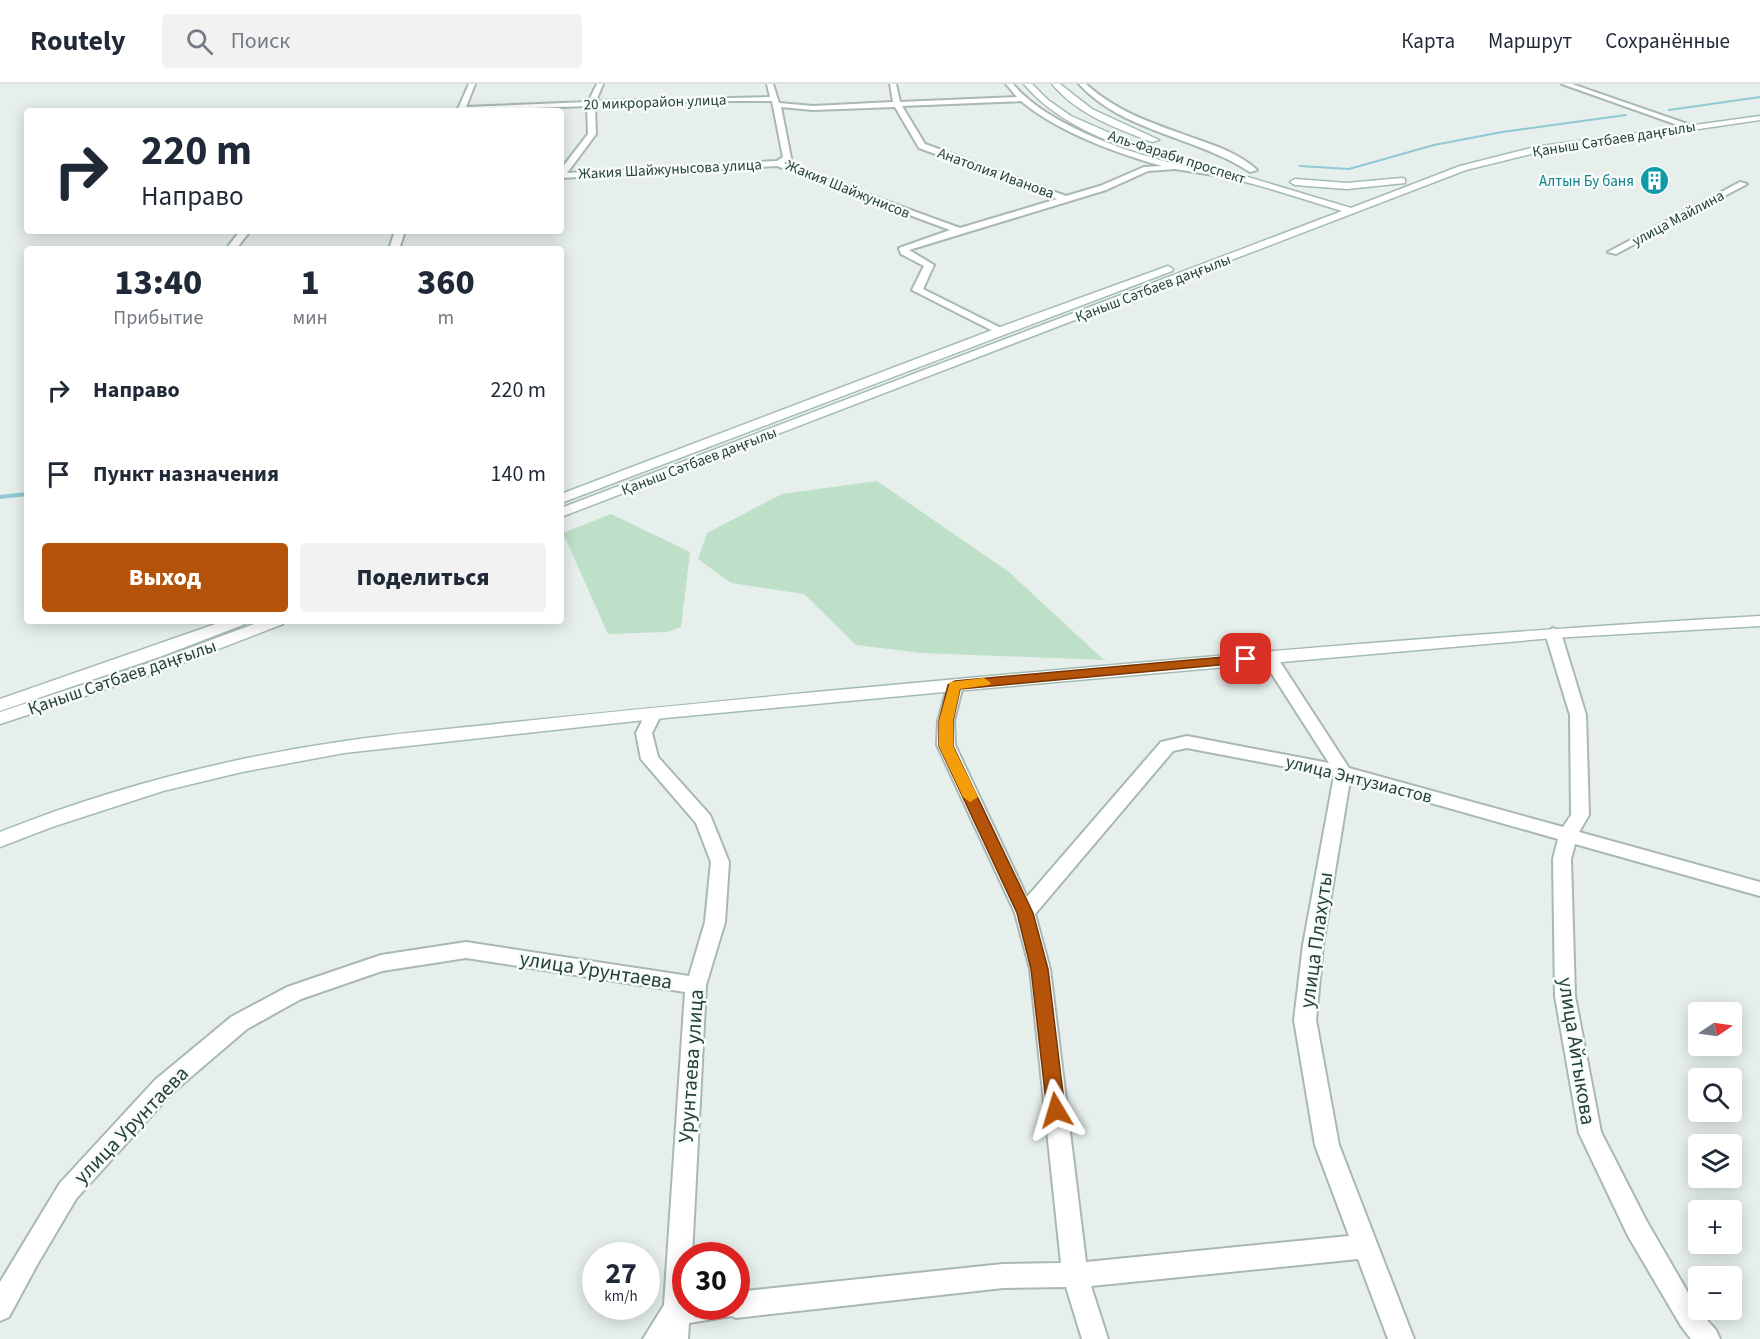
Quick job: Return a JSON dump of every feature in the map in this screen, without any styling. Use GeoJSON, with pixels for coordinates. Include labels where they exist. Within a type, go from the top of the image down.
{"type":"FeatureCollection","features":[{"type":"Feature","properties":{"kind":"main road","name":"Аль-Фараби проспект"},"geometry":{"type":"LineString","coordinates":[[1028,84],[1051,106],[1083,125],[1162,155],[1347,204]]}},
{"type":"Feature","properties":{"kind":"main road","name":"Аль-Фараби проспект"},"geometry":{"type":"LineString","coordinates":[[1056,84],[1069,97],[1092,112],[1163,143]]}},
{"type":"Feature","properties":{"kind":"main road","name":"Қаныш Сәтбаев даңғылы"},"geometry":{"type":"LineString","coordinates":[[564,512],[1444,166],[1492,153],[1760,111]]}},
{"type":"Feature","properties":{"kind":"main road","name":"Қаныш Сәтбаев даңғылы"},"geometry":{"type":"LineString","coordinates":[[564,498],[999,331],[1347,204],[1369,204],[1463,168],[1500,158],[1578,143],[1760,118]]}},
{"type":"Feature","properties":{"kind":"main road","name":"Аль-Фараби проспект"},"geometry":{"type":"LineString","coordinates":[[1205,156],[1263,173]]}},
{"type":"Feature","properties":{"kind":"main road"},"geometry":{"type":"LineString","coordinates":[[1284,179],[1347,204]]}},
{"type":"Feature","properties":{"kind":"main road"},"geometry":{"type":"LineString","coordinates":[[1295,182],[1347,186],[1402,181]]}},
{"type":"Feature","properties":{"kind":"main road"},"geometry":{"type":"LineString","coordinates":[[0,840],[45,822],[160,785],[242,766],[344,747],[654,713],[1269,657],[1553,633],[1760,621]]}},
{"type":"Feature","properties":{"kind":"main road","name":"Қаныш Сәтбаев даңғылы"},"geometry":{"type":"LineString","coordinates":[[0,705],[231,624]]}},
{"type":"Feature","properties":{"kind":"main road","name":"Қаныш Сәтбаев даңғылы"},"geometry":{"type":"LineString","coordinates":[[0,718],[158,666],[269,624]]}},
{"type":"Feature","properties":{"kind":"street"},"geometry":{"type":"LineString","coordinates":[[463,108],[472,84]]}},
{"type":"Feature","properties":{"kind":"street"},"geometry":{"type":"LineString","coordinates":[[564,171],[592,134],[591,104],[600,84]]}},
{"type":"Feature","properties":{"kind":"street","name":"Жакия Шайжунисов"},"geometry":{"type":"LineString","coordinates":[[770,84],[780,116],[787,158],[779,163],[784,167],[958,231]]}},
{"type":"Feature","properties":{"kind":"street","name":"Анатолия Иванова"},"geometry":{"type":"LineString","coordinates":[[893,84],[897,104],[922,146],[1066,199],[1103,188],[1147,169],[1171,168]]}},
{"type":"Feature","properties":{"kind":"street"},"geometry":{"type":"LineString","coordinates":[[1009,84],[1020,99],[1116,150],[1171,168],[1240,177]]}},
{"type":"Feature","properties":{"kind":"street"},"geometry":{"type":"LineString","coordinates":[[1082,84],[1107,104],[1150,126],[1221,150],[1253,170]]}},
{"type":"Feature","properties":{"kind":"street"},"geometry":{"type":"LineString","coordinates":[[1565,84],[1692,127]]}},
{"type":"Feature","properties":{"kind":"street","name":"20 микрорайон улица"},"geometry":{"type":"LineString","coordinates":[[505,108],[709,99],[776,102],[813,108]]}},
{"type":"Feature","properties":{"kind":"street","name":"20 микрорайон улица"},"geometry":{"type":"LineString","coordinates":[[780,116],[813,108],[1020,99]]}},
{"type":"Feature","properties":{"kind":"street","name":"Жакия Шайжунысова улица"},"geometry":{"type":"LineString","coordinates":[[564,175],[779,163]]}},
{"type":"Feature","properties":{"kind":"street","name":"улица Майлина"},"geometry":{"type":"LineString","coordinates":[[1613,252],[1743,184]]}},
{"type":"Feature","properties":{"kind":"street"},"geometry":{"type":"LineString","coordinates":[[999,331],[917,290],[929,265],[904,252],[904,248],[1066,199]]}},
{"type":"Feature","properties":{"kind":"street"},"geometry":{"type":"LineString","coordinates":[[233,246],[243,234]]}},
{"type":"Feature","properties":{"kind":"street","name":"улица Айтыкова"},"geometry":{"type":"LineString","coordinates":[[1553,633],[1578,715],[1580,815],[1568,835],[1562,859],[1565,996],[1590,1133],[1637,1228],[1690,1317],[1707,1339]]}},
{"type":"Feature","properties":{"kind":"street"},"geometry":{"type":"LineString","coordinates":[[1269,657],[1343,772]]}},
{"type":"Feature","properties":{"kind":"street"},"geometry":{"type":"LineString","coordinates":[[955,685],[946,721],[946,746],[1025,913],[1040,969],[1075,1275],[1095,1339]]}},
{"type":"Feature","properties":{"kind":"street","name":"Урунтаева улица"},"geometry":{"type":"LineString","coordinates":[[654,713],[644,733],[650,759],[704,820],[720,862],[716,922],[696,985],[679,1242]]}},
{"type":"Feature","properties":{"kind":"street","name":"улица Энтузиастов"},"geometry":{"type":"LineString","coordinates":[[1025,913],[1167,746],[1187,742],[1343,772],[1760,889]]}},
{"type":"Feature","properties":{"kind":"street","name":"улица Плахуты"},"geometry":{"type":"LineString","coordinates":[[1343,772],[1313,945],[1305,1020],[1327,1145],[1401,1339]]}},
{"type":"Feature","properties":{"kind":"street","name":"улица Урунтаева"},"geometry":{"type":"LineString","coordinates":[[0,1308],[28,1256],[68,1191],[163,1087],[239,1023],[294,993],[381,963],[466,950],[618,975],[696,985]]}},
{"type":"Feature","properties":{"kind":"street"},"geometry":{"type":"LineString","coordinates":[[750,1303],[1003,1276],[1075,1275],[1364,1246]]}},
{"type":"Feature","properties":{"kind":"street"},"geometry":{"type":"LineString","coordinates":[[656,1339],[672,1316]]}},
{"type":"Feature","properties":{"kind":"street","name":"Урунтаева улица"},"geometry":{"type":"LineString","coordinates":[[675,1320],[675,1339]]}},
{"type":"Feature","properties":{"kind":"green space"},"geometry":{"type":"Polygon","coordinates":[[[877,481],[1009,572],[1104,660],[922,653],[856,645],[804,594],[731,583],[698,559],[707,533],[782,494],[877,481]]]}},
{"type":"Feature","properties":{"kind":"green space"},"geometry":{"type":"Polygon","coordinates":[[[611,514],[690,552],[681,627],[667,632],[608,634],[564,533],[611,514]]]}},
{"type":"Feature","properties":{"kind":"waterway"},"geometry":{"type":"LineString","coordinates":[[1669,110],[1760,97]]}},
{"type":"Feature","properties":{"kind":"waterway"},"geometry":{"type":"LineString","coordinates":[[1300,166],[1349,169],[1434,145],[1502,132],[1626,115]]}},
{"type":"Feature","properties":{"kind":"waterway"},"geometry":{"type":"LineString","coordinates":[[0,497],[24,494]]}},
{"type":"Feature","properties":{"kind":"slow traffic"},"geometry":{"type":"LineString","coordinates":[[970,797],[946,746],[946,721],[955,685],[984,683]]}},
{"type":"Feature","properties":{"kind":"place","name":"Алтын Бу баня"},"geometry":{"type":"Point","coordinates":[1655,181]}},
{"type":"Feature","properties":{"kind":"route"},"geometry":{"type":"LineString","coordinates":[[1056,1110],[1040,969],[1025,913],[946,746],[946,721],[955,685],[1246,659]]}}]}
